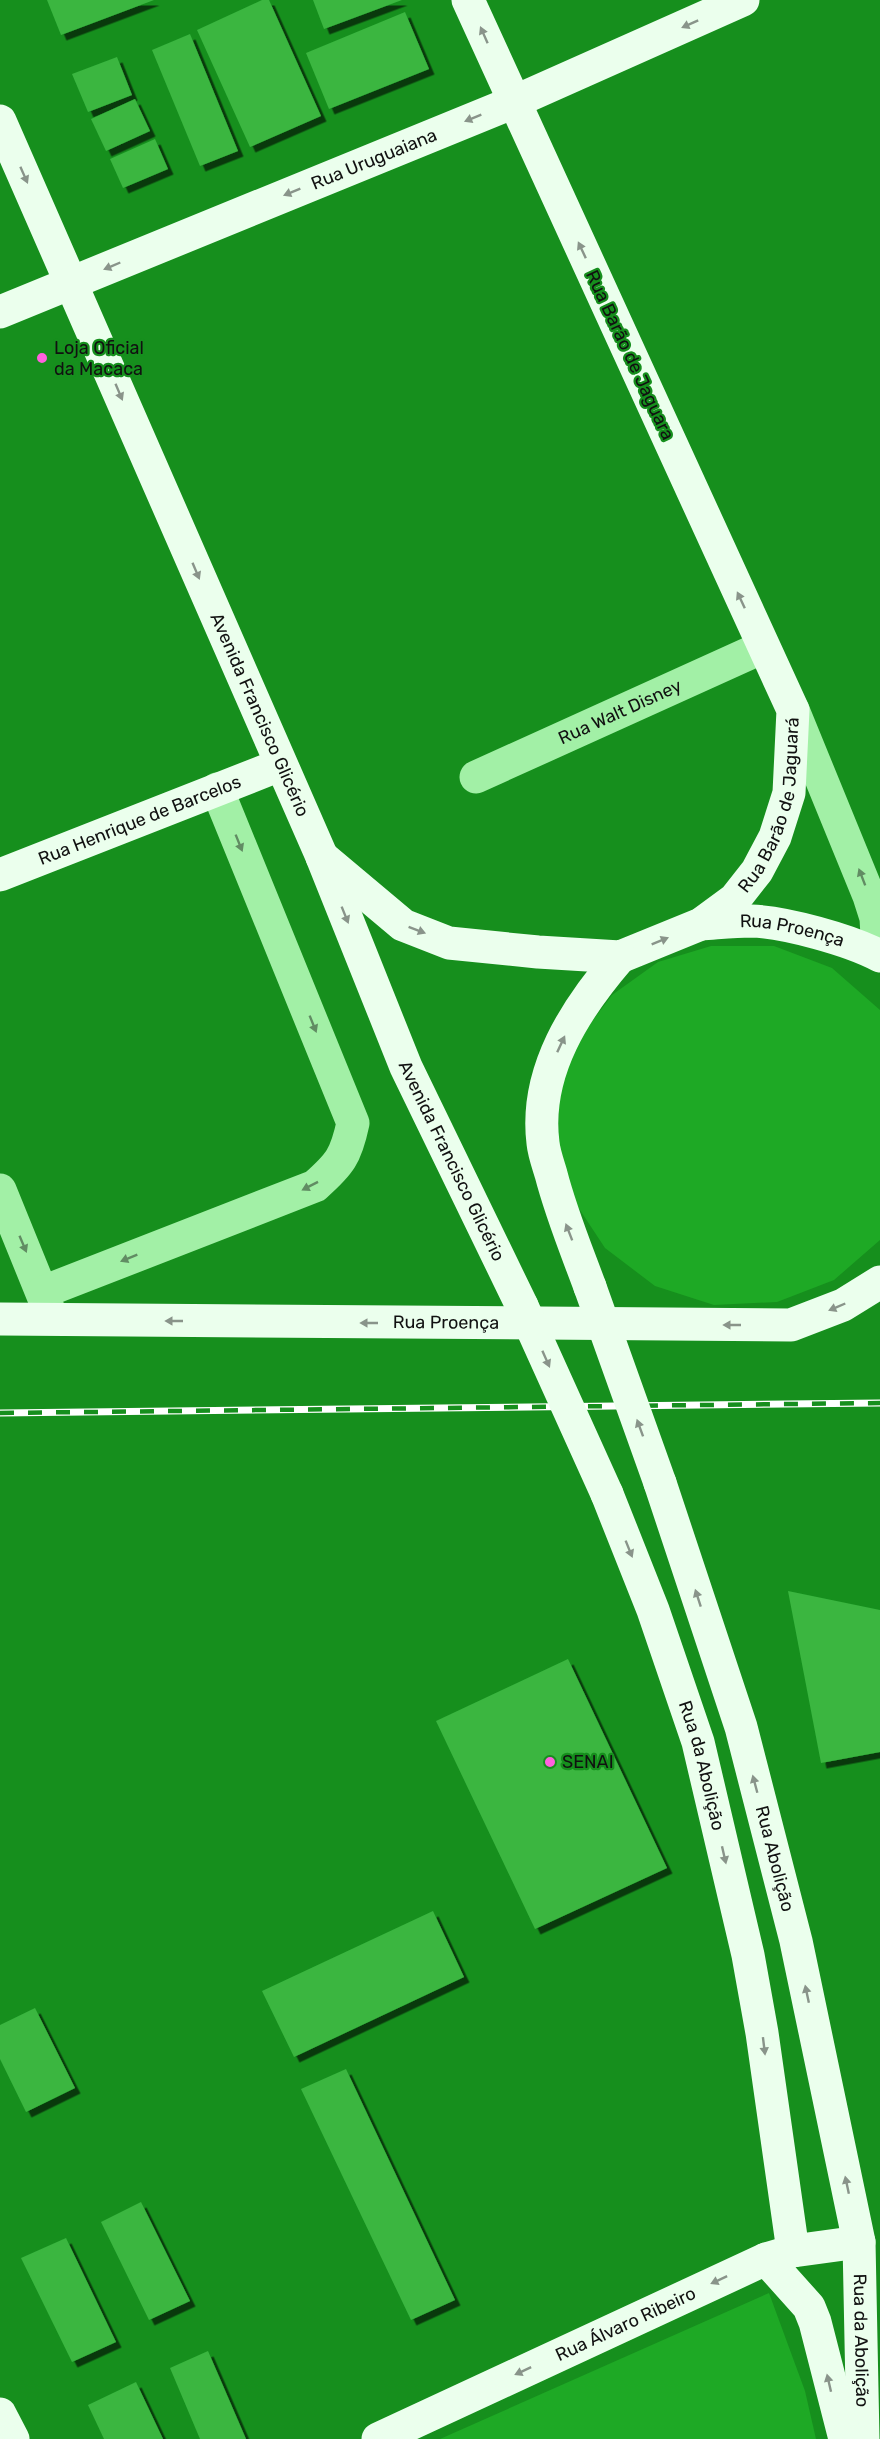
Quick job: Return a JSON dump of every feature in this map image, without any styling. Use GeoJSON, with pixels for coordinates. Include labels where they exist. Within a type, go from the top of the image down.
{"type":"FeatureCollection","features":[{"type":"Feature","properties":{"kind":"main road","name":"Rua Barão de Jaguara"},"geometry":{"type":"LineString","coordinates":[[468,0],[793,710]]}},
{"type":"Feature","properties":{"kind":"main road","name":"Rua Uruguaiana"},"geometry":{"type":"LineString","coordinates":[[0,312],[514,102],[743,0]]}},
{"type":"Feature","properties":{"kind":"main road","name":"Avenida Francisco Glicério"},"geometry":{"type":"LineString","coordinates":[[0,122],[322,857],[406,1067],[522,1306]]}},
{"type":"Feature","properties":{"kind":"main road","name":"Rua Barão de Jaguará"},"geometry":{"type":"LineString","coordinates":[[701,924],[735,899],[757,871],[775,837],[789,793],[793,710]]}},
{"type":"Feature","properties":{"kind":"main road","name":"Rua Henrique de Barcelos"},"geometry":{"type":"LineString","coordinates":[[0,875],[280,765]]}},
{"type":"Feature","properties":{"kind":"main road"},"geometry":{"type":"LineString","coordinates":[[322,857],[403,925],[449,943],[620,957],[701,924]]}},
{"type":"Feature","properties":{"kind":"main road","name":"Rua Proença"},"geometry":{"type":"LineString","coordinates":[[701,924],[752,921],[790,926],[879,955]]}},
{"type":"Feature","properties":{"kind":"main road","name":"Rua Abolição"},"geometry":{"type":"LineString","coordinates":[[620,957],[592,990],[570,1024],[556,1054],[544,1101],[543,1142],[559,1206],[660,1483],[741,1727],[870,2238]]}},
{"type":"Feature","properties":{"kind":"main road","name":"Rua Proença"},"geometry":{"type":"LineString","coordinates":[[0,1319],[47,1306],[791,1325],[843,1305],[880,1282]]}},
{"type":"Feature","properties":{"kind":"main road","name":"Rua da Abolição"},"geometry":{"type":"LineString","coordinates":[[522,1306],[607,1494],[653,1610],[698,1742],[748,1954],[762,2033],[779,2255]]}},
{"type":"Feature","properties":{"kind":"main road","name":"Rua da Abolição"},"geometry":{"type":"LineString","coordinates":[[863,2439],[870,2238]]}},
{"type":"Feature","properties":{"kind":"main road","name":"Rua Álvaro Ribeiro"},"geometry":{"type":"LineString","coordinates":[[378,2439],[779,2255],[870,2238]]}},
{"type":"Feature","properties":{"kind":"main road"},"geometry":{"type":"LineString","coordinates":[[779,2255],[809,2307],[815,2322],[845,2439]]}},
{"type":"Feature","properties":{"kind":"main road"},"geometry":{"type":"LineString","coordinates":[[0,2414],[13,2439]]}},
{"type":"Feature","properties":{"kind":"street","name":"Rua Walt Disney"},"geometry":{"type":"LineString","coordinates":[[476,777],[763,647]]}},
{"type":"Feature","properties":{"kind":"street","name":"Rua Barão de Jaguará"},"geometry":{"type":"LineString","coordinates":[[793,710],[869,896],[876,918],[879,955]]}},
{"type":"Feature","properties":{"kind":"street","name":"Rua Proença"},"geometry":{"type":"LineString","coordinates":[[47,1306],[315,1186],[338,1166],[349,1144],[353,1123],[217,789]]}},
{"type":"Feature","properties":{"kind":"street"},"geometry":{"type":"LineString","coordinates":[[0,1190],[47,1306]]}},
{"type":"Feature","properties":{"kind":"green space"},"geometry":{"type":"Polygon","coordinates":[[[711,946],[774,946],[832,968],[880,1010],[880,1240],[834,1280],[777,1302],[714,1305],[655,1286],[605,1248],[574,1201],[558,1148],[559,1092],[578,1040],[612,995],[658,962],[711,946]]]}},
{"type":"Feature","properties":{"kind":"green space"},"geometry":{"type":"Polygon","coordinates":[[[769,2293],[805,2391],[816,2439],[440,2439],[769,2293]]]}},
{"type":"Feature","properties":{"kind":"building"},"geometry":{"type":"Polygon","coordinates":[[[47,0],[154,0],[61,35],[47,0]]]}},
{"type":"Feature","properties":{"kind":"building"},"geometry":{"type":"Polygon","coordinates":[[[262,0],[269,0],[321,116],[250,147],[197,30],[262,0]]]}},
{"type":"Feature","properties":{"kind":"building"},"geometry":{"type":"Polygon","coordinates":[[[313,0],[402,0],[324,29],[313,0]]]}},
{"type":"Feature","properties":{"kind":"building"},"geometry":{"type":"Polygon","coordinates":[[[405,12],[429,69],[329,109],[306,53],[405,12]]]}},
{"type":"Feature","properties":{"kind":"building"},"geometry":{"type":"Polygon","coordinates":[[[190,34],[238,151],[200,166],[152,50],[190,34]]]}},
{"type":"Feature","properties":{"kind":"building"},"geometry":{"type":"Polygon","coordinates":[[[117,57],[132,95],[88,112],[72,74],[117,57]]]}},
{"type":"Feature","properties":{"kind":"building"},"geometry":{"type":"Polygon","coordinates":[[[135,99],[150,131],[106,151],[91,119],[135,99]]]}},
{"type":"Feature","properties":{"kind":"building"},"geometry":{"type":"Polygon","coordinates":[[[155,139],[168,169],[123,188],[110,159],[155,139]]]}},
{"type":"Feature","properties":{"kind":"building"},"geometry":{"type":"Polygon","coordinates":[[[788,1591],[880,1610],[880,1752],[821,1763],[788,1591]]]}},
{"type":"Feature","properties":{"kind":"building"},"geometry":{"type":"Polygon","coordinates":[[[568,1659],[667,1868],[535,1929],[436,1721],[568,1659]]]}},
{"type":"Feature","properties":{"kind":"building"},"geometry":{"type":"Polygon","coordinates":[[[433,1911],[464,1977],[294,2057],[262,1991],[433,1911]]]}},
{"type":"Feature","properties":{"kind":"building"},"geometry":{"type":"Polygon","coordinates":[[[35,2008],[75,2088],[26,2112],[0,2059],[0,2025],[35,2008]]]}},
{"type":"Feature","properties":{"kind":"building"},"geometry":{"type":"Polygon","coordinates":[[[346,2069],[455,2300],[411,2320],[301,2089],[346,2069]]]}},
{"type":"Feature","properties":{"kind":"building"},"geometry":{"type":"Polygon","coordinates":[[[141,2202],[190,2301],[149,2320],[101,2222],[141,2202]]]}},
{"type":"Feature","properties":{"kind":"building"},"geometry":{"type":"Polygon","coordinates":[[[66,2238],[116,2342],[72,2362],[21,2258],[66,2238]]]}},
{"type":"Feature","properties":{"kind":"building"},"geometry":{"type":"Polygon","coordinates":[[[208,2351],[246,2439],[200,2439],[170,2368],[208,2351]]]}},
{"type":"Feature","properties":{"kind":"building"},"geometry":{"type":"Polygon","coordinates":[[[136,2382],[163,2439],[104,2439],[88,2405],[136,2382]]]}},
{"type":"Feature","properties":{"kind":"railway"},"geometry":{"type":"LineString","coordinates":[[0,1413],[880,1403]]}},
{"type":"Feature","properties":{"kind":"place","name":"Loja Oficial da Macaca"},"geometry":{"type":"Point","coordinates":[42,358]}},
{"type":"Feature","properties":{"kind":"place","name":"SENAI"},"geometry":{"type":"Point","coordinates":[550,1762]}}]}
